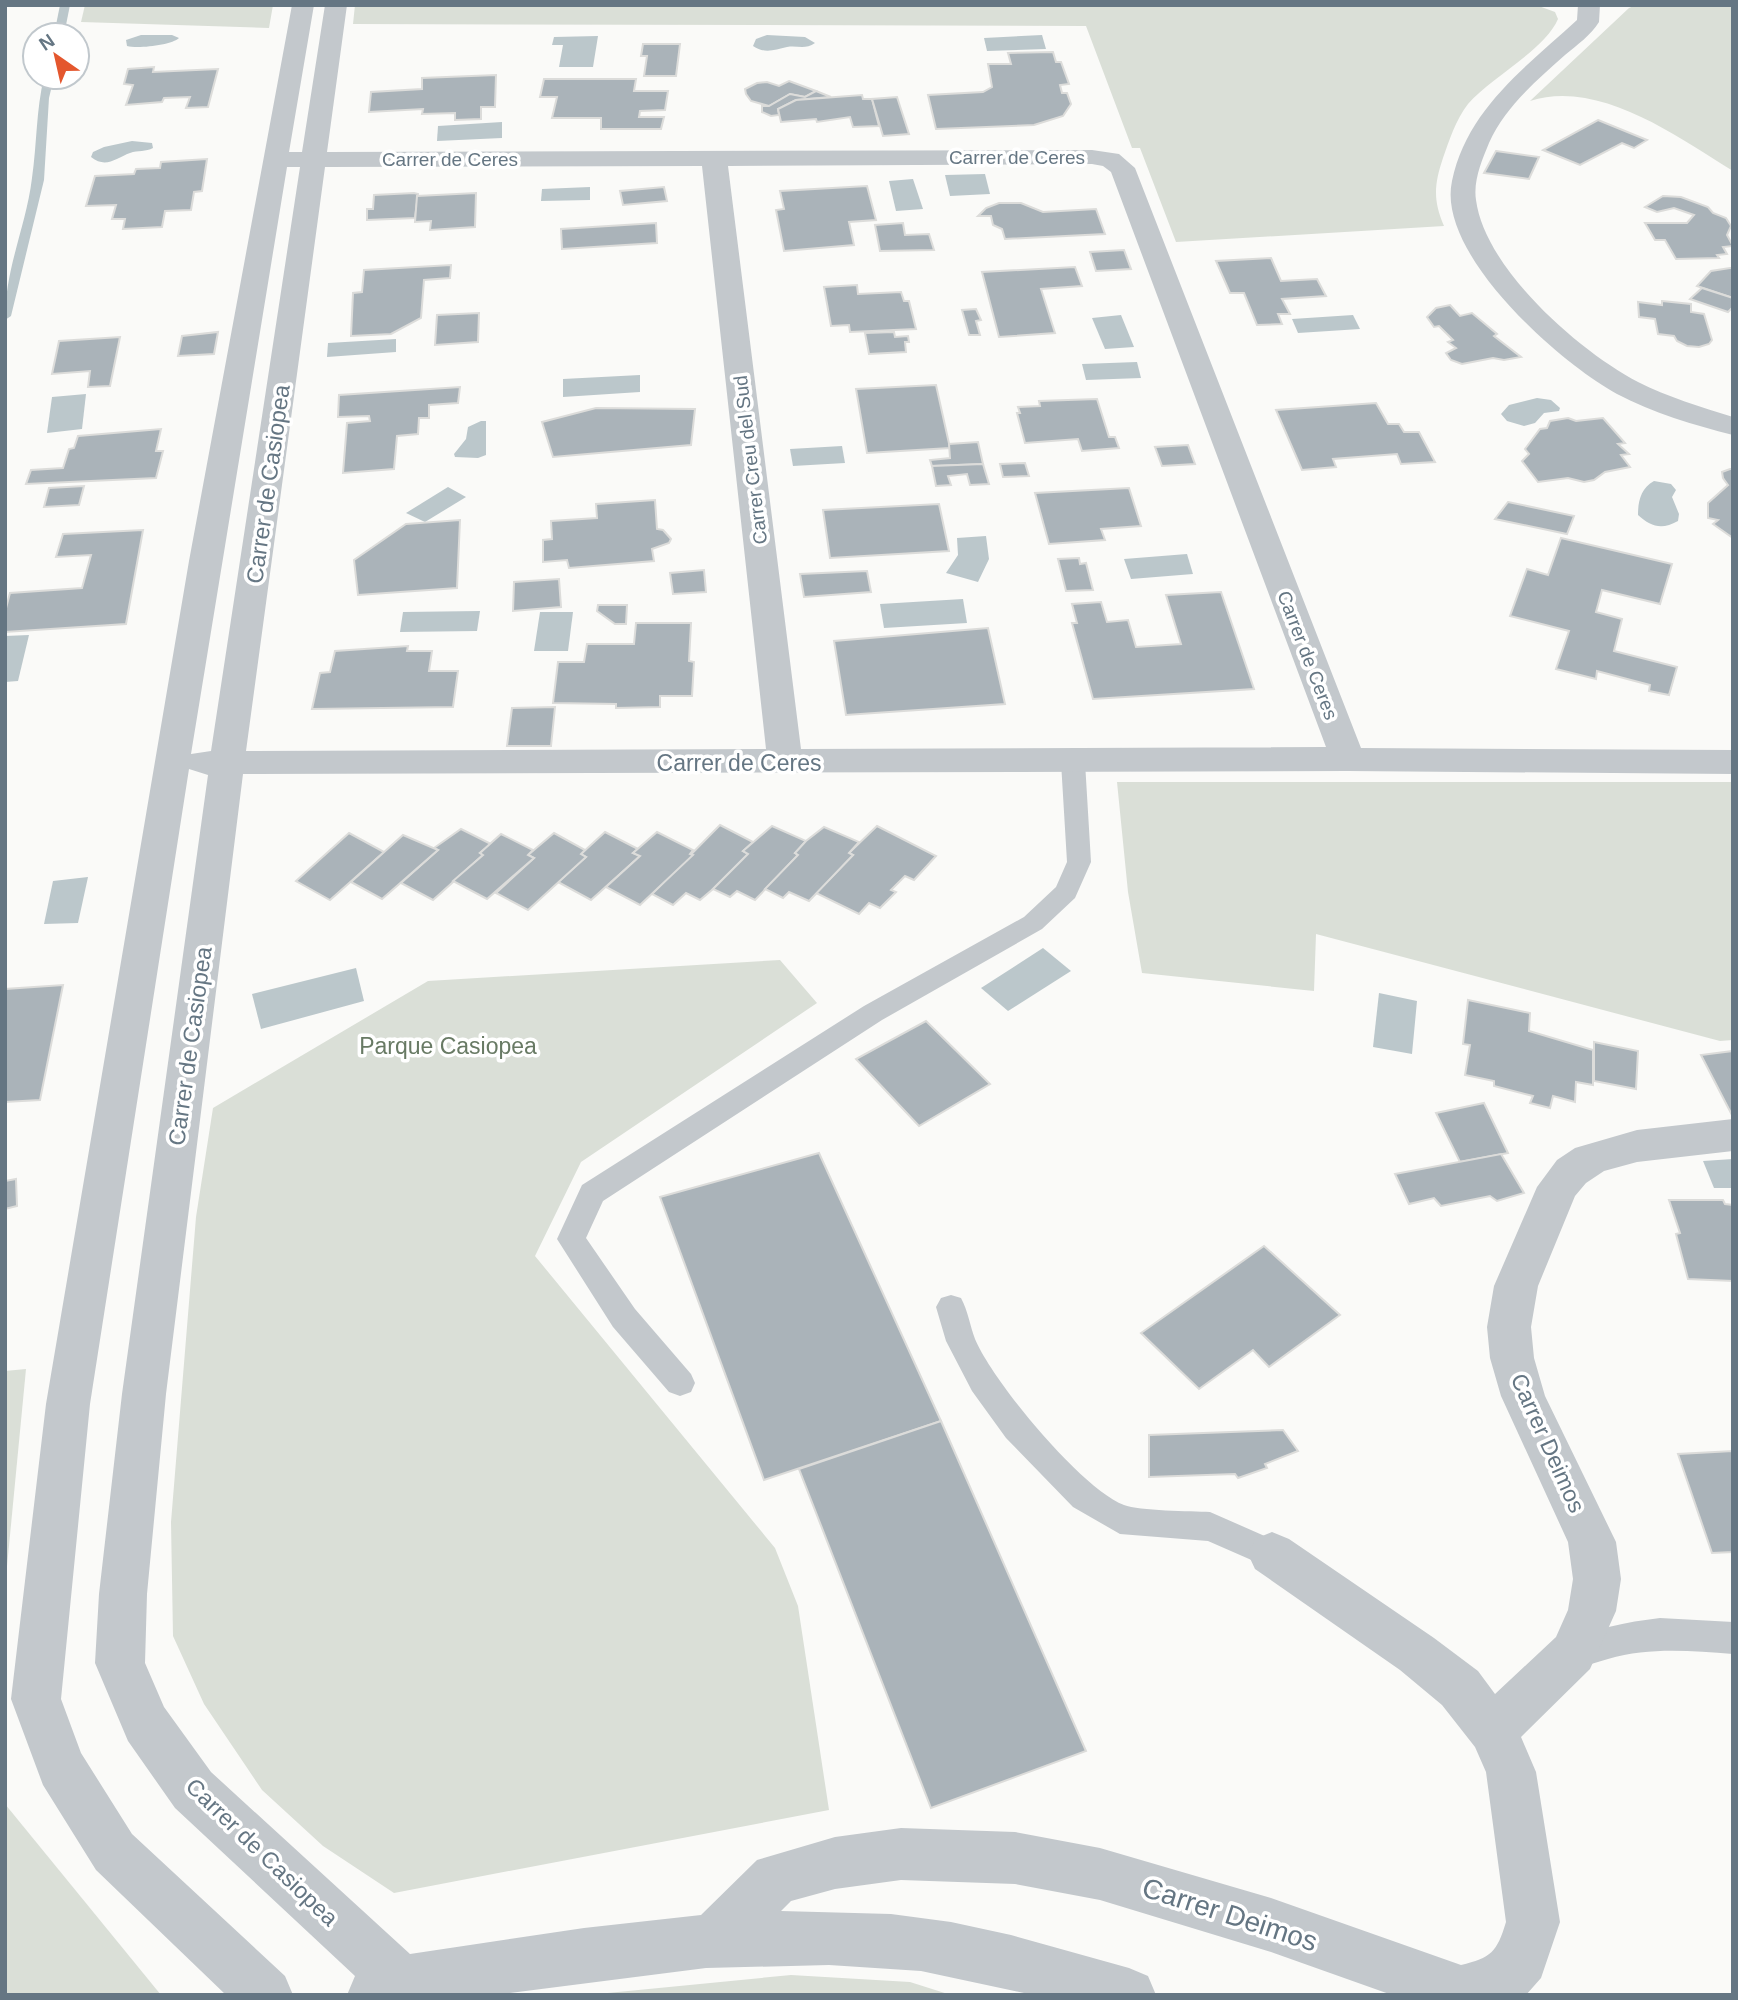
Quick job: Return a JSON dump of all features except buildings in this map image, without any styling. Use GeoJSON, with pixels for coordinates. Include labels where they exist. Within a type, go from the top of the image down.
{"type":"FeatureCollection","features":[{"type":"Feature","properties":{"kind":"street","name":"Carrer de Casiopea"},"geometry":{"type":"LineString","coordinates":[[266,1995],[114,1852],[61,1767],[36,1699],[68,1404],[173,762],[303,5]]}},
{"type":"Feature","properties":{"kind":"street","name":"Carrer de Casiopea"},"geometry":{"type":"LineString","coordinates":[[335,5],[227,763],[144,1394],[122,1594],[120,1663],[146,1724],[193,1790],[387,1988]]}},
{"type":"Feature","properties":{"kind":"street"},"geometry":{"type":"LineString","coordinates":[[1589,5],[1591,15],[1588,22],[1506,96],[1480,138],[1468,164],[1462,201],[1472,232],[1511,291],[1593,368],[1651,399],[1733,426]]}},
{"type":"Feature","properties":{"kind":"street","name":"Carrer Creu del Sud"},"geometry":{"type":"LineString","coordinates":[[714,157],[785,762]]}},
{"type":"Feature","properties":{"kind":"street","name":"Carrer de Ceres"},"geometry":{"type":"LineString","coordinates":[[275,160],[1092,157],[1110,159],[1119,164],[1348,759]]}},
{"type":"Feature","properties":{"kind":"street","name":"Carrer de Ceres"},"geometry":{"type":"LineString","coordinates":[[173,762],[1073,762],[1348,759],[1733,762]]}},
{"type":"Feature","properties":{"kind":"street","name":"Carrer Deimos"},"geometry":{"type":"LineString","coordinates":[[1493,1730],[1573,1653],[1592,1611],[1597,1579],[1592,1542],[1523,1396],[1512,1358],[1509,1327],[1516,1286],[1558,1187],[1576,1166],[1622,1149],[1733,1135]]}},
{"type":"Feature","properties":{"kind":"street","name":"Carrer Deimos"},"geometry":{"type":"LineString","coordinates":[[713,1941],[776,1879],[835,1863],[901,1854],[1015,1857],[1100,1874],[1271,1925],[1461,1992],[1500,1983],[1522,1959],[1533,1922],[1511,1772],[1493,1730],[1460,1688],[1406,1646],[1272,1555]]}},
{"type":"Feature","properties":{"kind":"street"},"geometry":{"type":"LineString","coordinates":[[387,1988],[665,1944],[808,1936],[893,1941],[1009,1960],[1129,1995]]}},
{"type":"Feature","properties":{"kind":"lane"},"geometry":{"type":"LineString","coordinates":[[680,1383],[624,1318],[571,1239],[592,1193],[873,1013],[1033,923],[1066,891],[1079,862],[1073,762]]}},
{"type":"Feature","properties":{"kind":"lane"},"geometry":{"type":"LineString","coordinates":[[951,1307],[961,1341],[983,1382],[1017,1428],[1084,1497],[1120,1520],[1210,1527],[1272,1555]]}},
{"type":"Feature","properties":{"kind":"lane"},"geometry":{"type":"LineString","coordinates":[[1573,1653],[1626,1638],[1660,1634],[1733,1638]]}},
{"type":"Feature","properties":{"kind":"green space"},"geometry":{"type":"Polygon","coordinates":[[[85,5],[273,5],[269,28],[81,21],[85,5]]]}},
{"type":"Feature","properties":{"kind":"green space"},"geometry":{"type":"Polygon","coordinates":[[[355,5],[1536,5],[1555,12],[1558,19],[1542,42],[1478,94],[1460,116],[1443,158],[1436,185],[1436,200],[1444,226],[1176,242],[1140,148],[1132,148],[1086,26],[353,24],[355,5]]]}},
{"type":"Feature","properties":{"kind":"green space"},"geometry":{"type":"Polygon","coordinates":[[[1636,5],[1733,5],[1733,171],[1662,128],[1610,104],[1556,96],[1530,101],[1629,8],[1636,5]]]}},
{"type":"Feature","properties":{"kind":"green space"},"geometry":{"type":"Polygon","coordinates":[[[1117,782],[1733,782],[1733,1040],[1720,1041],[1316,934],[1314,991],[1142,973],[1128,892],[1117,782]]]}},
{"type":"Feature","properties":{"kind":"green space","name":"Parque Casiopea"},"geometry":{"type":"Polygon","coordinates":[[[780,960],[817,1003],[581,1162],[535,1256],[775,1548],[798,1606],[829,1810],[394,1893],[323,1846],[262,1790],[204,1704],[173,1636],[171,1522],[196,1217],[213,1108],[428,981],[780,960]]]}},
{"type":"Feature","properties":{"kind":"green space"},"geometry":{"type":"Polygon","coordinates":[[[26,1369],[5,1587],[5,1371],[26,1369]]]}},
{"type":"Feature","properties":{"kind":"green space"},"geometry":{"type":"Polygon","coordinates":[[[5,1804],[161,1995],[5,1995],[5,1804]]]}},
{"type":"Feature","properties":{"kind":"green space"},"geometry":{"type":"Polygon","coordinates":[[[791,1975],[910,1982],[951,1995],[587,1995],[791,1975]]]}},
{"type":"Feature","properties":{"kind":"shaded area"},"geometry":{"type":"Polygon","coordinates":[[[141,35],[172,35],[179,38],[154,46],[127,46],[126,40],[141,35]]]}},
{"type":"Feature","properties":{"kind":"shaded area"},"geometry":{"type":"Polygon","coordinates":[[[767,35],[805,37],[815,43],[770,51],[753,46],[756,39],[767,35]]]}},
{"type":"Feature","properties":{"kind":"shaded area"},"geometry":{"type":"Polygon","coordinates":[[[1042,35],[1046,49],[987,51],[984,38],[1042,35]]]}},
{"type":"Feature","properties":{"kind":"shaded area"},"geometry":{"type":"Polygon","coordinates":[[[598,36],[593,67],[559,67],[563,45],[552,45],[554,37],[598,36]]]}},
{"type":"Feature","properties":{"kind":"shaded area"},"geometry":{"type":"Polygon","coordinates":[[[502,122],[502,138],[437,141],[438,126],[502,122]]]}},
{"type":"Feature","properties":{"kind":"shaded area"},"geometry":{"type":"Polygon","coordinates":[[[132,141],[152,143],[153,148],[106,162],[91,157],[93,152],[104,147],[132,141]]]}},
{"type":"Feature","properties":{"kind":"shaded area"},"geometry":{"type":"Polygon","coordinates":[[[985,174],[990,194],[950,196],[945,175],[985,174]]]}},
{"type":"Feature","properties":{"kind":"shaded area"},"geometry":{"type":"Polygon","coordinates":[[[913,179],[923,209],[896,211],[889,181],[913,179]]]}},
{"type":"Feature","properties":{"kind":"shaded area"},"geometry":{"type":"Polygon","coordinates":[[[590,187],[590,200],[541,201],[542,189],[590,187]]]}},
{"type":"Feature","properties":{"kind":"shaded area"},"geometry":{"type":"Polygon","coordinates":[[[1121,315],[1134,347],[1105,349],[1092,318],[1121,315]]]}},
{"type":"Feature","properties":{"kind":"shaded area"},"geometry":{"type":"Polygon","coordinates":[[[1353,315],[1360,329],[1298,333],[1292,319],[1353,315]]]}},
{"type":"Feature","properties":{"kind":"shaded area"},"geometry":{"type":"Polygon","coordinates":[[[396,339],[396,352],[327,357],[328,343],[396,339]]]}},
{"type":"Feature","properties":{"kind":"shaded area"},"geometry":{"type":"Polygon","coordinates":[[[1137,362],[1141,378],[1086,380],[1082,364],[1137,362]]]}},
{"type":"Feature","properties":{"kind":"shaded area"},"geometry":{"type":"Polygon","coordinates":[[[640,375],[640,392],[563,397],[563,379],[640,375]]]}},
{"type":"Feature","properties":{"kind":"shaded area"},"geometry":{"type":"Polygon","coordinates":[[[86,394],[82,429],[47,433],[52,397],[86,394]]]}},
{"type":"Feature","properties":{"kind":"shaded area"},"geometry":{"type":"Polygon","coordinates":[[[1537,398],[1551,400],[1560,408],[1559,411],[1544,413],[1535,423],[1524,426],[1507,421],[1501,414],[1509,405],[1537,398]]]}},
{"type":"Feature","properties":{"kind":"shaded area"},"geometry":{"type":"Polygon","coordinates":[[[486,421],[486,455],[478,458],[455,457],[454,454],[466,439],[468,427],[486,421]]]}},
{"type":"Feature","properties":{"kind":"shaded area"},"geometry":{"type":"Polygon","coordinates":[[[842,446],[845,463],[793,466],[790,449],[842,446]]]}},
{"type":"Feature","properties":{"kind":"shaded area"},"geometry":{"type":"Polygon","coordinates":[[[1654,481],[1671,484],[1676,490],[1672,497],[1679,514],[1678,521],[1667,526],[1657,526],[1638,515],[1641,495],[1654,481]]]}},
{"type":"Feature","properties":{"kind":"shaded area"},"geometry":{"type":"Polygon","coordinates":[[[448,487],[466,497],[425,522],[406,513],[448,487]]]}},
{"type":"Feature","properties":{"kind":"shaded area"},"geometry":{"type":"Polygon","coordinates":[[[986,536],[989,559],[978,582],[946,573],[958,555],[957,538],[986,536]]]}},
{"type":"Feature","properties":{"kind":"shaded area"},"geometry":{"type":"Polygon","coordinates":[[[1187,554],[1193,574],[1131,579],[1124,559],[1187,554]]]}},
{"type":"Feature","properties":{"kind":"shaded area"},"geometry":{"type":"Polygon","coordinates":[[[963,599],[967,623],[884,628],[880,604],[963,599]]]}},
{"type":"Feature","properties":{"kind":"shaded area"},"geometry":{"type":"Polygon","coordinates":[[[480,611],[477,631],[400,632],[403,612],[480,611]]]}},
{"type":"Feature","properties":{"kind":"shaded area"},"geometry":{"type":"Polygon","coordinates":[[[540,612],[573,612],[568,651],[534,651],[540,612]]]}},
{"type":"Feature","properties":{"kind":"shaded area"},"geometry":{"type":"Polygon","coordinates":[[[29,635],[18,681],[5,682],[5,636],[29,635]]]}},
{"type":"Feature","properties":{"kind":"shaded area"},"geometry":{"type":"Polygon","coordinates":[[[88,877],[78,923],[44,924],[53,881],[88,877]]]}},
{"type":"Feature","properties":{"kind":"shaded area"},"geometry":{"type":"Polygon","coordinates":[[[1043,948],[1071,971],[1008,1011],[981,988],[1043,948]]]}},
{"type":"Feature","properties":{"kind":"shaded area"},"geometry":{"type":"Polygon","coordinates":[[[356,968],[364,1001],[261,1029],[252,994],[356,968]]]}},
{"type":"Feature","properties":{"kind":"shaded area"},"geometry":{"type":"Polygon","coordinates":[[[1379,993],[1417,1001],[1412,1054],[1373,1047],[1379,993]]]}},
{"type":"Feature","properties":{"kind":"shaded area"},"geometry":{"type":"Polygon","coordinates":[[[1733,1159],[1733,1188],[1714,1188],[1703,1161],[1733,1159]]]}},
{"type":"Feature","properties":{"kind":"waterway"},"geometry":{"type":"LineString","coordinates":[[62,21],[65,5]]}},
{"type":"Feature","properties":{"kind":"waterway"},"geometry":{"type":"LineString","coordinates":[[5,316],[38,180],[46,91]]}}]}
